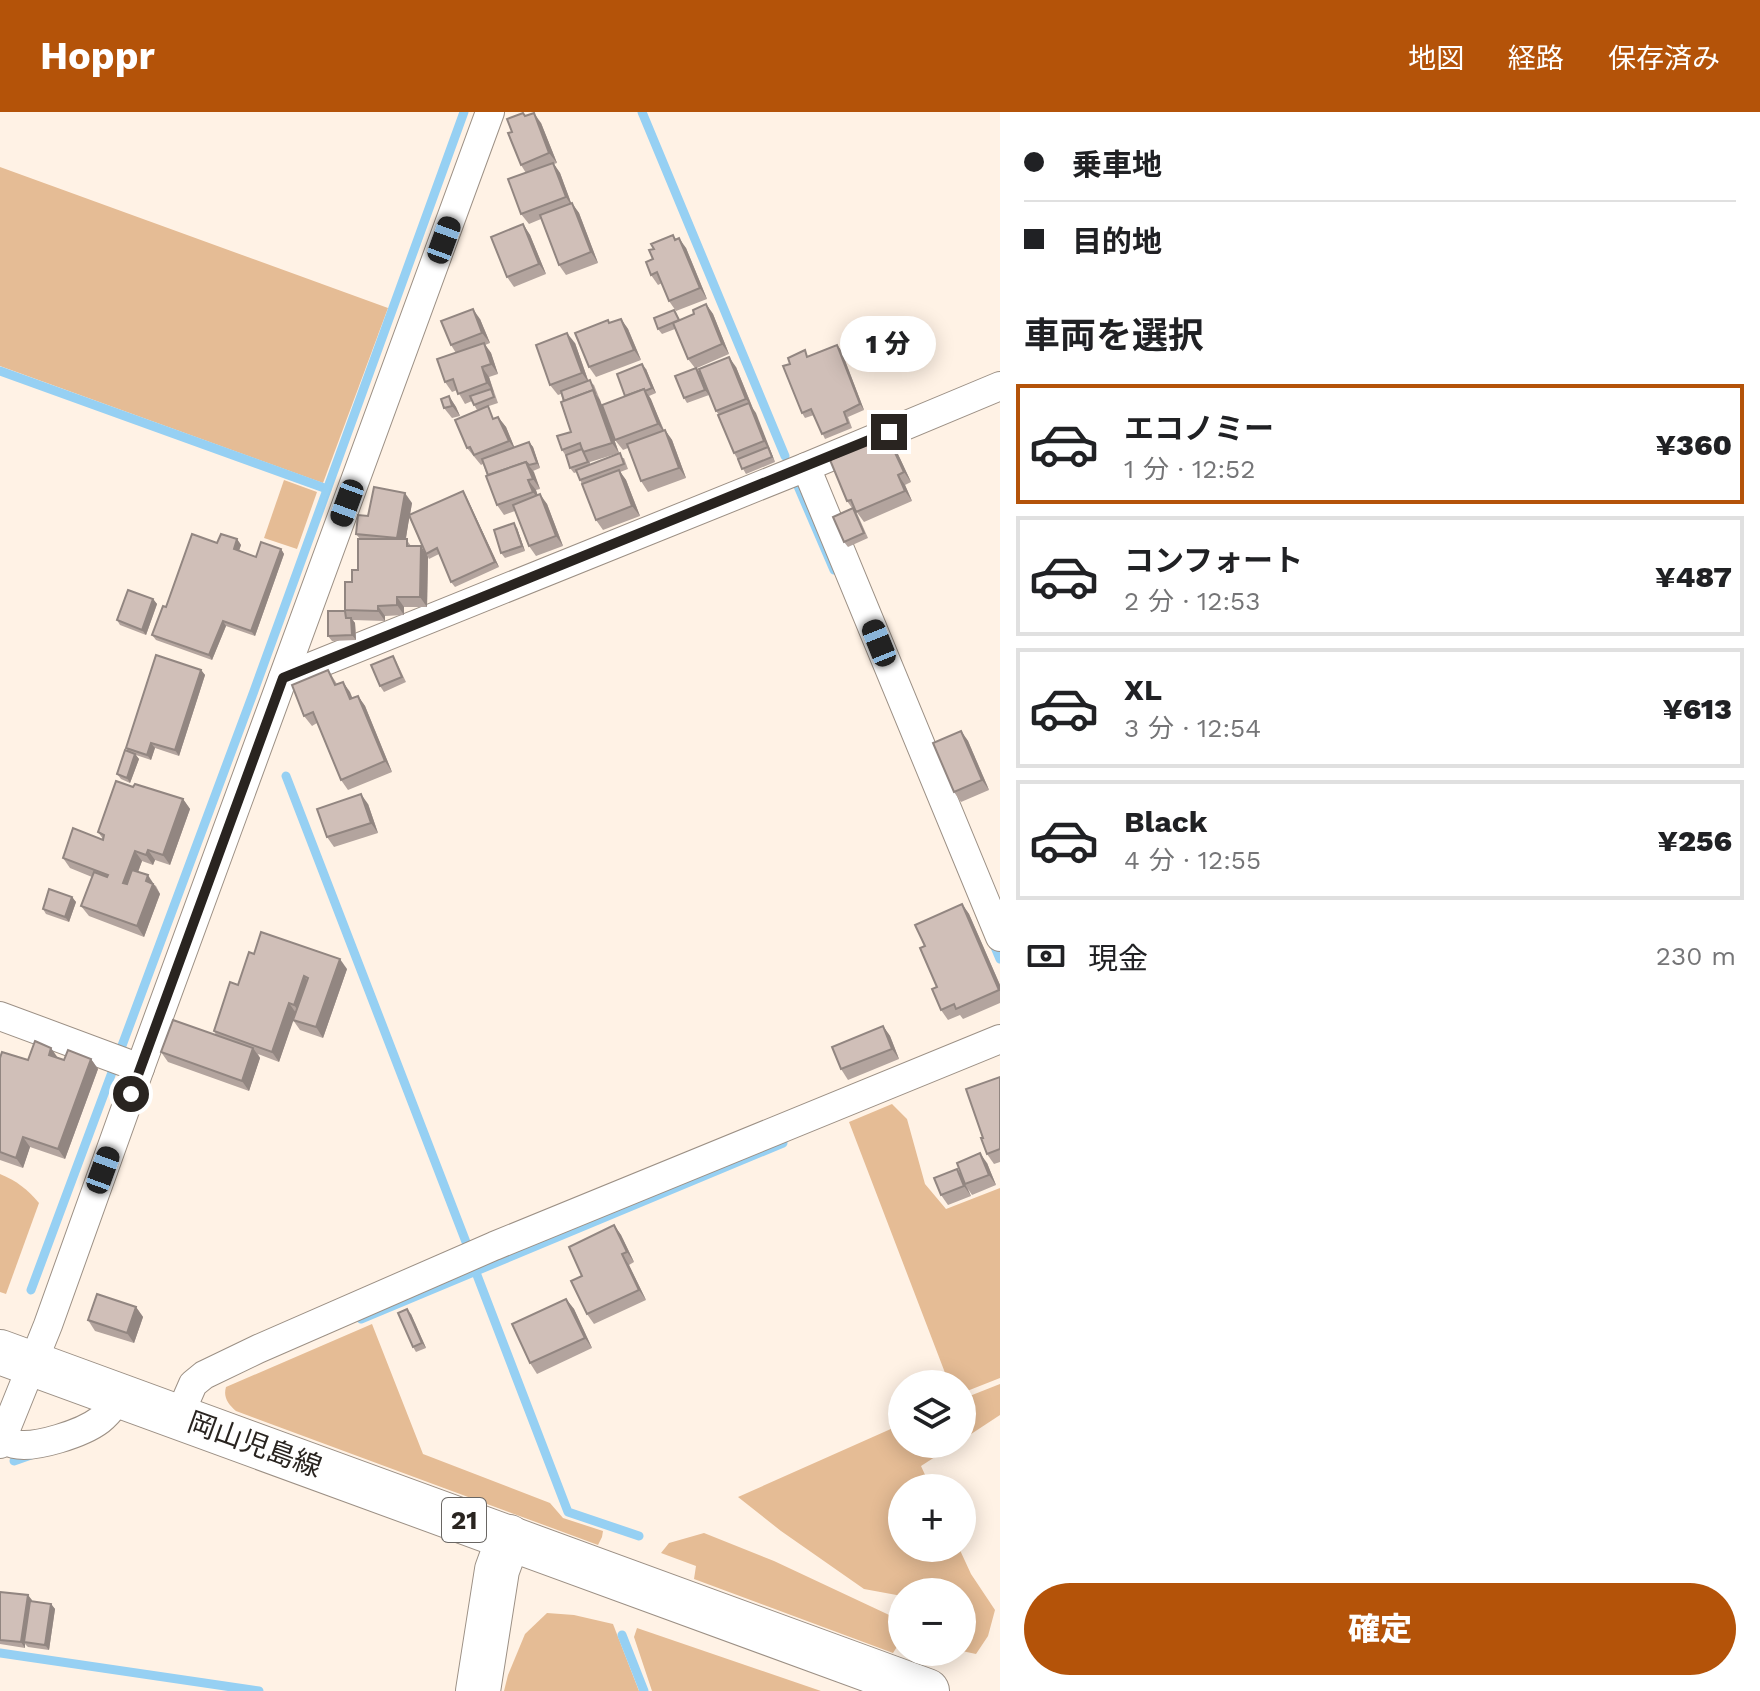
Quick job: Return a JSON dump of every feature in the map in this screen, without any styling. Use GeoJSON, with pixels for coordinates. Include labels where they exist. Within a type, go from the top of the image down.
{"type":"FeatureCollection","features":[{"type":"Feature","properties":{"kind":"main road","name":"岡山児島線"},"geometry":{"type":"LineString","coordinates":[[16,1358],[927,1691]]}},
{"type":"Feature","properties":{"kind":"main road","name":"21"},"geometry":{"type":"LineString","coordinates":[[478,1691],[497,1570],[509,1537]]}},
{"type":"Feature","properties":{"kind":"street"},"geometry":{"type":"LineString","coordinates":[[122,1395],[100,1420],[72,1435],[25,1444],[1,1442],[16,1358],[126,1063],[283,678],[490,112]]}},
{"type":"Feature","properties":{"kind":"street"},"geometry":{"type":"LineString","coordinates":[[283,678],[1000,386]]}},
{"type":"Feature","properties":{"kind":"street"},"geometry":{"type":"LineString","coordinates":[[806,467],[1000,937]]}},
{"type":"Feature","properties":{"kind":"street"},"geometry":{"type":"LineString","coordinates":[[0,1016],[126,1063]]}},
{"type":"Feature","properties":{"kind":"street"},"geometry":{"type":"LineString","coordinates":[[179,1416],[193,1384],[204,1375],[258,1349],[494,1246],[1000,1039]]}},
{"type":"Feature","properties":{"kind":"shaded area"},"geometry":{"type":"Polygon","coordinates":[[[0,167],[388,308],[323,483],[0,366],[0,167]]]}},
{"type":"Feature","properties":{"kind":"shaded area"},"geometry":{"type":"Polygon","coordinates":[[[284,480],[317,492],[297,549],[264,538],[284,480]]]}},
{"type":"Feature","properties":{"kind":"shaded area"},"geometry":{"type":"Polygon","coordinates":[[[892,1104],[907,1119],[925,1184],[946,1209],[1000,1188],[1000,1378],[976,1387],[976,1370],[944,1370],[849,1122],[892,1104]]]}},
{"type":"Feature","properties":{"kind":"shaded area"},"geometry":{"type":"Polygon","coordinates":[[[0,1174],[21,1186],[39,1203],[6,1294],[0,1292],[0,1174]]]}},
{"type":"Feature","properties":{"kind":"shaded area"},"geometry":{"type":"Polygon","coordinates":[[[372,1324],[423,1454],[550,1503],[563,1518],[603,1531],[598,1545],[236,1411],[227,1400],[226,1387],[372,1324]]]}},
{"type":"Feature","properties":{"kind":"shaded area"},"geometry":{"type":"Polygon","coordinates":[[[1000,1384],[1000,1415],[976,1431],[976,1393],[1000,1384]]]}},
{"type":"Feature","properties":{"kind":"shaded area"},"geometry":{"type":"Polygon","coordinates":[[[888,1430],[888,1458],[933,1458],[921,1466],[925,1474],[888,1474],[888,1562],[965,1562],[974,1578],[888,1578],[888,1593],[864,1589],[738,1497],[888,1430]]]}},
{"type":"Feature","properties":{"kind":"shaded area"},"geometry":{"type":"Polygon","coordinates":[[[704,1533],[774,1561],[888,1614],[888,1651],[694,1579],[696,1566],[661,1553],[669,1543],[704,1533]]]}},
{"type":"Feature","properties":{"kind":"shaded area"},"geometry":{"type":"Polygon","coordinates":[[[976,1582],[995,1610],[988,1636],[976,1654],[976,1582]]]}},
{"type":"Feature","properties":{"kind":"shaded area"},"geometry":{"type":"Polygon","coordinates":[[[547,1613],[574,1615],[613,1624],[639,1691],[504,1691],[525,1634],[547,1613]]]}},
{"type":"Feature","properties":{"kind":"shaded area"},"geometry":{"type":"Polygon","coordinates":[[[637,1628],[821,1691],[652,1691],[634,1637],[637,1628]]]}},
{"type":"Feature","properties":{"kind":"building"},"geometry":{"type":"Polygon","coordinates":[[[523,113],[525,116],[534,113],[549,153],[521,165],[508,133],[512,132],[507,119],[523,113]]]}},
{"type":"Feature","properties":{"kind":"building"},"geometry":{"type":"Polygon","coordinates":[[[553,163],[566,197],[521,214],[508,179],[553,163]]]}},
{"type":"Feature","properties":{"kind":"building"},"geometry":{"type":"Polygon","coordinates":[[[572,203],[591,252],[559,265],[540,215],[572,203]]]}},
{"type":"Feature","properties":{"kind":"building"},"geometry":{"type":"Polygon","coordinates":[[[523,224],[539,264],[507,277],[491,237],[523,224]]]}},
{"type":"Feature","properties":{"kind":"building"},"geometry":{"type":"Polygon","coordinates":[[[673,235],[675,240],[679,238],[700,288],[669,301],[657,272],[651,275],[646,262],[653,259],[649,250],[654,249],[651,244],[673,235]]]}},
{"type":"Feature","properties":{"kind":"building"},"geometry":{"type":"Polygon","coordinates":[[[706,304],[722,344],[688,359],[673,323],[694,314],[693,310],[706,304]]]}},
{"type":"Feature","properties":{"kind":"building"},"geometry":{"type":"Polygon","coordinates":[[[473,309],[482,333],[451,345],[441,321],[473,309]]]}},
{"type":"Feature","properties":{"kind":"building"},"geometry":{"type":"Polygon","coordinates":[[[674,310],[679,320],[658,329],[654,318],[674,310]]]}},
{"type":"Feature","properties":{"kind":"building"},"geometry":{"type":"Polygon","coordinates":[[[621,319],[634,350],[589,367],[575,333],[608,320],[609,323],[621,319]]]}},
{"type":"Feature","properties":{"kind":"building"},"geometry":{"type":"Polygon","coordinates":[[[567,333],[582,373],[550,385],[536,345],[567,333]]]}},
{"type":"Feature","properties":{"kind":"building"},"geometry":{"type":"Polygon","coordinates":[[[484,343],[491,364],[482,367],[487,383],[458,394],[453,379],[445,382],[437,359],[484,343]]]}},
{"type":"Feature","properties":{"kind":"building"},"geometry":{"type":"Polygon","coordinates":[[[837,345],[860,404],[844,412],[848,423],[822,434],[811,409],[802,413],[783,366],[790,364],[788,358],[805,350],[807,357],[837,345]]]}},
{"type":"Feature","properties":{"kind":"building"},"geometry":{"type":"Polygon","coordinates":[[[729,357],[746,399],[716,411],[699,369],[729,357]]]}},
{"type":"Feature","properties":{"kind":"building"},"geometry":{"type":"Polygon","coordinates":[[[642,364],[652,388],[625,396],[617,374],[642,364]]]}},
{"type":"Feature","properties":{"kind":"building"},"geometry":{"type":"Polygon","coordinates":[[[696,368],[705,390],[684,398],[675,376],[696,368]]]}},
{"type":"Feature","properties":{"kind":"building"},"geometry":{"type":"Polygon","coordinates":[[[590,380],[595,393],[593,390],[564,401],[561,391],[590,380]]]}},
{"type":"Feature","properties":{"kind":"building"},"geometry":{"type":"Polygon","coordinates":[[[491,389],[494,397],[474,405],[470,396],[491,389]]]}},
{"type":"Feature","properties":{"kind":"building"},"geometry":{"type":"Polygon","coordinates":[[[644,389],[658,424],[615,440],[602,405],[644,389]]]}},
{"type":"Feature","properties":{"kind":"building"},"geometry":{"type":"Polygon","coordinates":[[[593,390],[612,443],[583,452],[580,443],[562,450],[557,436],[571,432],[561,402],[593,390]]]}},
{"type":"Feature","properties":{"kind":"building"},"geometry":{"type":"Polygon","coordinates":[[[449,396],[452,406],[444,408],[441,399],[449,396]]]}},
{"type":"Feature","properties":{"kind":"building"},"geometry":{"type":"Polygon","coordinates":[[[749,403],[764,441],[734,453],[718,415],[749,403]]]}},
{"type":"Feature","properties":{"kind":"building"},"geometry":{"type":"Polygon","coordinates":[[[488,406],[493,419],[498,417],[509,441],[474,455],[470,447],[467,448],[455,420],[488,406]]]}},
{"type":"Feature","properties":{"kind":"building"},"geometry":{"type":"Polygon","coordinates":[[[665,430],[679,468],[641,481],[627,444],[665,430]]]}},
{"type":"Feature","properties":{"kind":"building"},"geometry":{"type":"Polygon","coordinates":[[[877,439],[881,446],[890,442],[904,472],[898,475],[905,491],[856,512],[851,500],[847,501],[830,460],[877,439]]]}},
{"type":"Feature","properties":{"kind":"building"},"geometry":{"type":"Polygon","coordinates":[[[529,442],[537,463],[529,465],[526,462],[488,475],[482,459],[529,442]]]}},
{"type":"Feature","properties":{"kind":"building"},"geometry":{"type":"Polygon","coordinates":[[[768,447],[772,457],[742,469],[738,459],[768,447]]]}},
{"type":"Feature","properties":{"kind":"building"},"geometry":{"type":"Polygon","coordinates":[[[582,449],[588,462],[570,468],[566,455],[582,449]]]}},
{"type":"Feature","properties":{"kind":"building"},"geometry":{"type":"Polygon","coordinates":[[[620,453],[624,464],[580,480],[576,470],[620,453]]]}},
{"type":"Feature","properties":{"kind":"building"},"geometry":{"type":"Polygon","coordinates":[[[526,462],[533,479],[528,480],[533,492],[497,505],[486,476],[526,462]]]}},
{"type":"Feature","properties":{"kind":"building"},"geometry":{"type":"Polygon","coordinates":[[[619,470],[632,506],[596,520],[582,484],[619,470]]]}},
{"type":"Feature","properties":{"kind":"building"},"geometry":{"type":"Polygon","coordinates":[[[374,487],[405,493],[397,538],[356,534],[358,515],[368,516],[374,487]]]}},
{"type":"Feature","properties":{"kind":"building"},"geometry":{"type":"Polygon","coordinates":[[[463,491],[495,562],[451,582],[437,548],[426,554],[409,515],[463,491]]]}},
{"type":"Feature","properties":{"kind":"building"},"geometry":{"type":"Polygon","coordinates":[[[540,494],[556,536],[529,546],[513,505],[540,494]]]}},
{"type":"Feature","properties":{"kind":"building"},"geometry":{"type":"Polygon","coordinates":[[[853,508],[864,533],[844,542],[833,517],[853,508]]]}},
{"type":"Feature","properties":{"kind":"building"},"geometry":{"type":"Polygon","coordinates":[[[514,523],[522,546],[501,553],[494,530],[514,523]]]}},
{"type":"Feature","properties":{"kind":"building"},"geometry":{"type":"Polygon","coordinates":[[[192,534],[217,543],[221,534],[237,539],[234,549],[256,557],[261,542],[281,549],[251,631],[223,621],[209,655],[152,635],[163,606],[166,607],[192,534]]]}},
{"type":"Feature","properties":{"kind":"building"},"geometry":{"type":"Polygon","coordinates":[[[358,539],[407,539],[407,546],[421,546],[420,597],[397,597],[397,605],[378,606],[378,611],[345,610],[345,582],[352,582],[352,570],[358,570],[358,539]]]}},
{"type":"Feature","properties":{"kind":"building"},"geometry":{"type":"Polygon","coordinates":[[[128,590],[153,599],[142,630],[117,620],[128,590]]]}},
{"type":"Feature","properties":{"kind":"building"},"geometry":{"type":"Polygon","coordinates":[[[328,611],[345,611],[346,618],[351,618],[352,635],[328,636],[328,611]]]}},
{"type":"Feature","properties":{"kind":"building"},"geometry":{"type":"Polygon","coordinates":[[[156,655],[201,670],[175,750],[151,743],[147,755],[126,748],[156,655]]]}},
{"type":"Feature","properties":{"kind":"building"},"geometry":{"type":"Polygon","coordinates":[[[393,656],[402,677],[380,686],[371,665],[393,656]]]}},
{"type":"Feature","properties":{"kind":"building"},"geometry":{"type":"Polygon","coordinates":[[[328,670],[335,685],[343,682],[350,699],[358,696],[385,761],[341,780],[313,712],[304,716],[292,685],[328,670]]]}},
{"type":"Feature","properties":{"kind":"building"},"geometry":{"type":"Polygon","coordinates":[[[961,731],[982,780],[954,792],[933,743],[961,731]]]}},
{"type":"Feature","properties":{"kind":"building"},"geometry":{"type":"Polygon","coordinates":[[[125,750],[135,754],[127,778],[117,774],[125,750]]]}},
{"type":"Feature","properties":{"kind":"building"},"geometry":{"type":"Polygon","coordinates":[[[116,781],[183,799],[163,855],[148,850],[146,855],[135,851],[123,883],[127,884],[132,870],[148,875],[146,881],[153,884],[137,926],[81,906],[94,872],[108,875],[63,858],[73,828],[103,840],[104,835],[98,832],[116,781]]]}},
{"type":"Feature","properties":{"kind":"building"},"geometry":{"type":"Polygon","coordinates":[[[361,794],[371,823],[327,837],[317,809],[361,794]]]}},
{"type":"Feature","properties":{"kind":"building"},"geometry":{"type":"Polygon","coordinates":[[[49,889],[72,897],[65,917],[43,909],[49,889]]]}},
{"type":"Feature","properties":{"kind":"building"},"geometry":{"type":"Polygon","coordinates":[[[962,904],[999,990],[956,1009],[954,1004],[941,1010],[932,989],[937,987],[920,948],[925,946],[915,925],[962,904]]]}},
{"type":"Feature","properties":{"kind":"building"},"geometry":{"type":"Polygon","coordinates":[[[261,932],[340,959],[316,1027],[293,1020],[308,978],[304,976],[294,1005],[289,1003],[272,1052],[214,1031],[230,982],[238,985],[249,952],[254,954],[261,932]]]}},
{"type":"Feature","properties":{"kind":"building"},"geometry":{"type":"Polygon","coordinates":[[[173,1020],[253,1048],[242,1081],[161,1052],[173,1020]]]}},
{"type":"Feature","properties":{"kind":"building"},"geometry":{"type":"Polygon","coordinates":[[[883,1026],[892,1049],[841,1069],[832,1047],[883,1026]]]}},
{"type":"Feature","properties":{"kind":"building"},"geometry":{"type":"Polygon","coordinates":[[[35,1041],[51,1048],[49,1055],[64,1060],[68,1050],[91,1059],[58,1149],[23,1137],[16,1158],[0,1152],[0,1058],[2,1052],[28,1060],[35,1041]]]}},
{"type":"Feature","properties":{"kind":"building"},"geometry":{"type":"Polygon","coordinates":[[[1000,1077],[1000,1149],[987,1154],[966,1089],[1000,1077]]]}},
{"type":"Feature","properties":{"kind":"building"},"geometry":{"type":"Polygon","coordinates":[[[980,1153],[989,1175],[965,1184],[957,1163],[980,1153]]]}},
{"type":"Feature","properties":{"kind":"building"},"geometry":{"type":"Polygon","coordinates":[[[957,1169],[964,1186],[941,1195],[934,1178],[957,1169]]]}},
{"type":"Feature","properties":{"kind":"building"},"geometry":{"type":"Polygon","coordinates":[[[614,1225],[627,1252],[622,1254],[639,1290],[587,1314],[571,1281],[582,1276],[569,1247],[614,1225]]]}},
{"type":"Feature","properties":{"kind":"building"},"geometry":{"type":"Polygon","coordinates":[[[97,1294],[136,1307],[127,1333],[88,1320],[97,1294]]]}},
{"type":"Feature","properties":{"kind":"building"},"geometry":{"type":"Polygon","coordinates":[[[566,1299],[585,1338],[530,1363],[512,1324],[566,1299]]]}},
{"type":"Feature","properties":{"kind":"building"},"geometry":{"type":"Polygon","coordinates":[[[407,1309],[422,1343],[413,1347],[398,1313],[407,1309]]]}},
{"type":"Feature","properties":{"kind":"building"},"geometry":{"type":"Polygon","coordinates":[[[0,1592],[28,1595],[21,1642],[0,1640],[0,1592]]]}},
{"type":"Feature","properties":{"kind":"building"},"geometry":{"type":"Polygon","coordinates":[[[30,1601],[51,1604],[45,1645],[24,1642],[30,1601]]]}},
{"type":"Feature","properties":{"kind":"waterway"},"geometry":{"type":"LineString","coordinates":[[31,1290],[254,691],[464,112]]}},
{"type":"Feature","properties":{"kind":"waterway"},"geometry":{"type":"LineString","coordinates":[[642,112],[785,456]]}},
{"type":"Feature","properties":{"kind":"waterway"},"geometry":{"type":"LineString","coordinates":[[0,371],[327,489]]}},
{"type":"Feature","properties":{"kind":"waterway"},"geometry":{"type":"LineString","coordinates":[[794,477],[834,570]]}},
{"type":"Feature","properties":{"kind":"waterway"},"geometry":{"type":"LineString","coordinates":[[286,776],[466,1242]]}},
{"type":"Feature","properties":{"kind":"waterway"},"geometry":{"type":"LineString","coordinates":[[992,940],[1000,959]]}},
{"type":"Feature","properties":{"kind":"waterway"},"geometry":{"type":"LineString","coordinates":[[361,1319],[783,1143]]}},
{"type":"Feature","properties":{"kind":"waterway"},"geometry":{"type":"LineString","coordinates":[[475,1270],[568,1512],[639,1536]]}},
{"type":"Feature","properties":{"kind":"waterway"},"geometry":{"type":"LineString","coordinates":[[14,1461],[31,1455]]}},
{"type":"Feature","properties":{"kind":"waterway"},"geometry":{"type":"LineString","coordinates":[[622,1635],[644,1691]]}},
{"type":"Feature","properties":{"kind":"waterway"},"geometry":{"type":"LineString","coordinates":[[0,1653],[259,1691]]}},
{"type":"Feature","properties":{"kind":"route"},"geometry":{"type":"LineString","coordinates":[[131,1094],[283,678],[889,432]]}}]}
